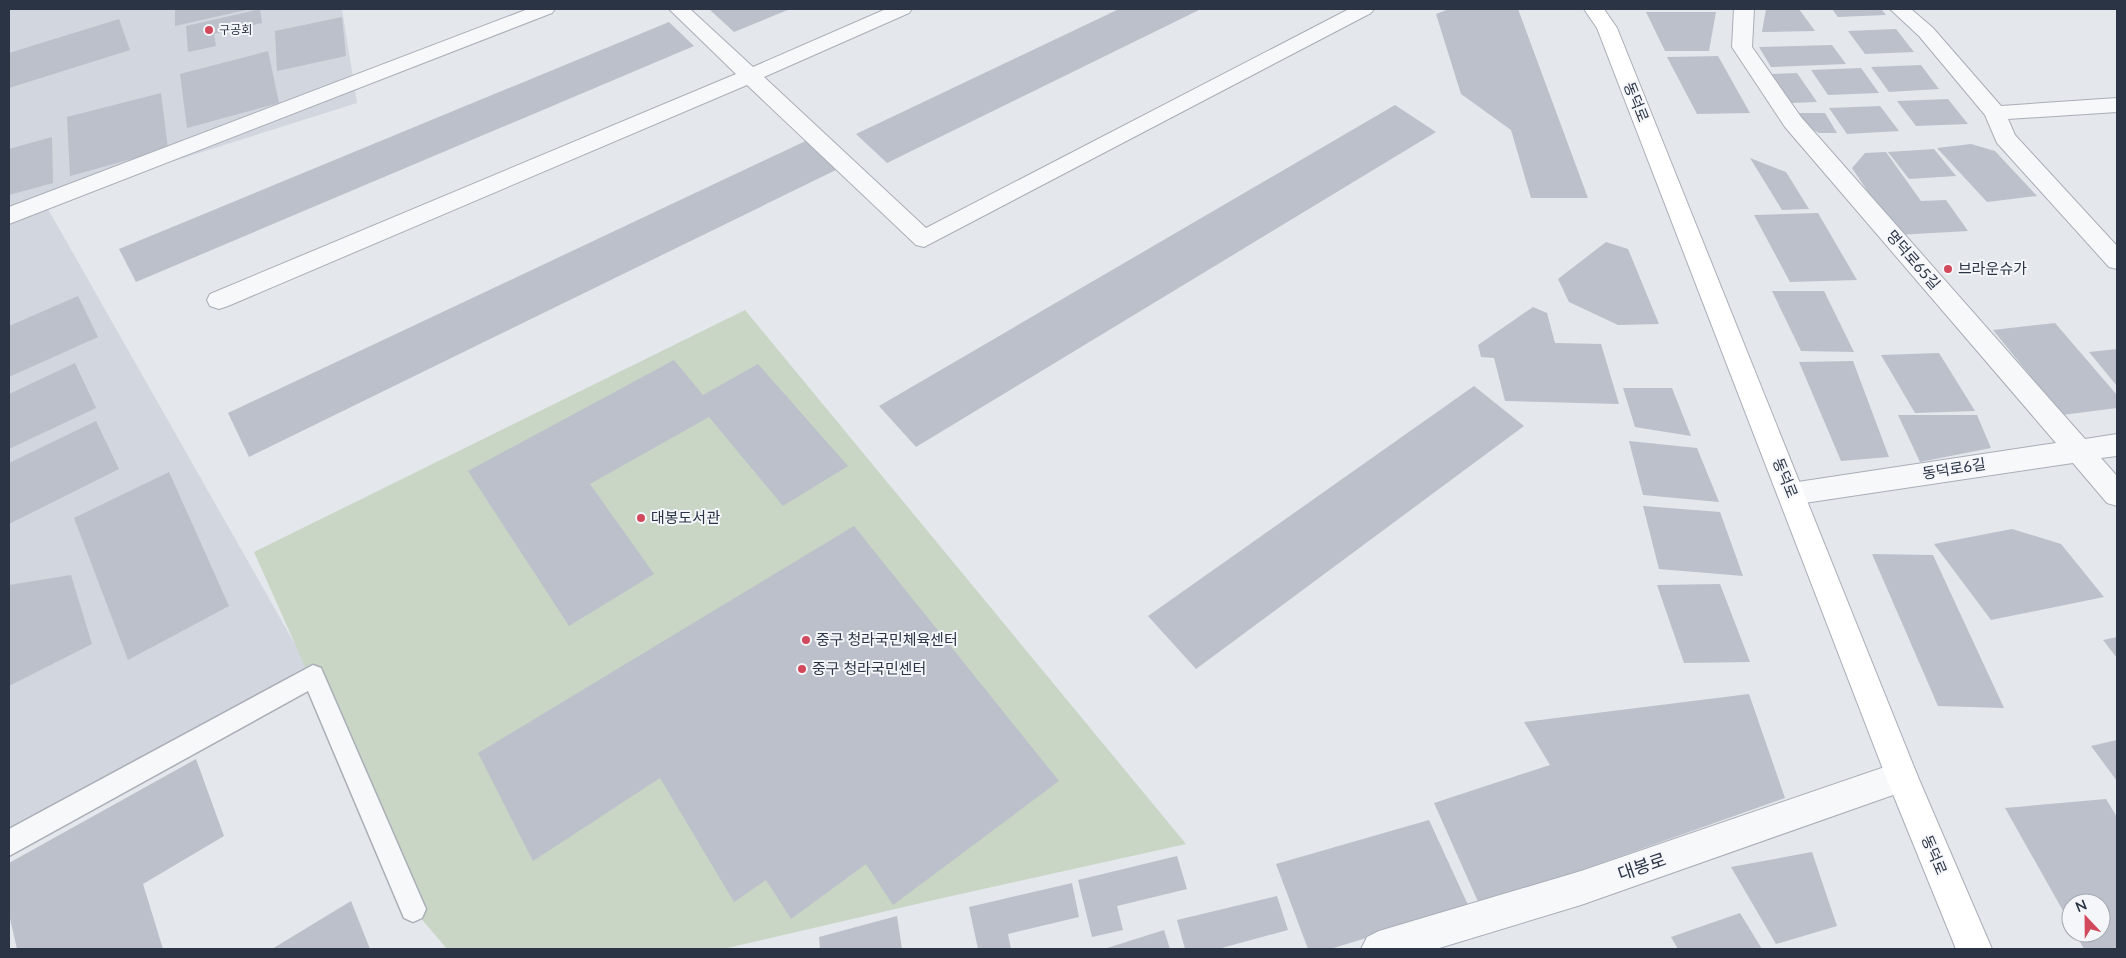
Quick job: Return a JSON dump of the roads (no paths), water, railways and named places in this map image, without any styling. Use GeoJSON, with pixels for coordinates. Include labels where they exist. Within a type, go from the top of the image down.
{"type":"FeatureCollection","features":[{"type":"Feature","properties":{"kind":"street"},"geometry":{"type":"LineString","coordinates":[[9,216],[545,9]]}},
{"type":"Feature","properties":{"kind":"street"},"geometry":{"type":"LineString","coordinates":[[679,9],[924,238],[1337,21],[1364,9]]}},
{"type":"Feature","properties":{"kind":"street"},"geometry":{"type":"LineString","coordinates":[[219,300],[750,76],[902,9]]}},
{"type":"Feature","properties":{"kind":"street"},"geometry":{"type":"LineString","coordinates":[[1318,9],[1337,21]]}},
{"type":"Feature","properties":{"kind":"street","name":"동덕로"},"geometry":{"type":"LineString","coordinates":[[1594,9],[1607,28],[1902,777],[1974,949]]}},
{"type":"Feature","properties":{"kind":"street","name":"명덕로65길"},"geometry":{"type":"LineString","coordinates":[[1744,9],[1742,47],[1793,122],[2117,495]]}},
{"type":"Feature","properties":{"kind":"street"},"geometry":{"type":"LineString","coordinates":[[1900,9],[1926,32],[1994,113],[2005,138],[2117,261]]}},
{"type":"Feature","properties":{"kind":"street"},"geometry":{"type":"LineString","coordinates":[[1994,113],[2117,105]]}},
{"type":"Feature","properties":{"kind":"street","name":"동덕로6길"},"geometry":{"type":"LineString","coordinates":[[1791,494],[2117,445]]}},
{"type":"Feature","properties":{"kind":"street","name":"대봉로"},"geometry":{"type":"LineString","coordinates":[[1379,949],[1580,888],[1902,777]]}},
{"type":"Feature","properties":{"kind":"lane"},"geometry":{"type":"LineString","coordinates":[[9,843],[313,676],[413,908]]}},
{"type":"Feature","properties":{"kind":"place","name":"구공회"},"geometry":{"type":"Point","coordinates":[209,30]}},
{"type":"Feature","properties":{"kind":"place","name":"브라운슈가"},"geometry":{"type":"Point","coordinates":[1948,269]}},
{"type":"Feature","properties":{"kind":"place","name":"대봉도서관"},"geometry":{"type":"Point","coordinates":[641,518]}},
{"type":"Feature","properties":{"kind":"place","name":"중구 청라국민체육센터"},"geometry":{"type":"Point","coordinates":[806,640]}},
{"type":"Feature","properties":{"kind":"place","name":"중구 청라국민센터"},"geometry":{"type":"Point","coordinates":[802,669]}}]}
